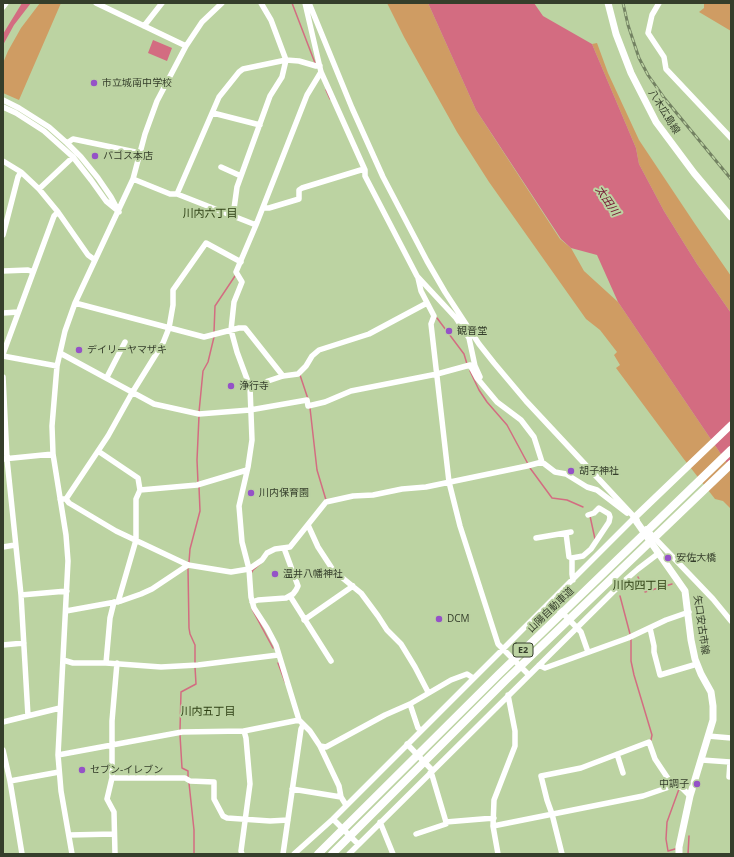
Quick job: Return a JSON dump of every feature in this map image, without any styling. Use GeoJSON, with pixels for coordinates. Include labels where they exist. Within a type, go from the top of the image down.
{"type":"FeatureCollection","features":[{"type":"Feature","properties":{"kind":"highway","name":"山陽自動車道"},"geometry":{"type":"LineString","coordinates":[[318,854],[499,674],[731,450]]}},
{"type":"Feature","properties":{"kind":"highway","name":"山陽自動車道"},"geometry":{"type":"LineString","coordinates":[[332,854],[506,680],[731,464]]}},
{"type":"Feature","properties":{"kind":"main road","name":"八木広島線"},"geometry":{"type":"LineString","coordinates":[[608,3],[616,34],[631,73],[656,122],[694,173],[731,217]]}},
{"type":"Feature","properties":{"kind":"main road"},"geometry":{"type":"LineString","coordinates":[[636,516],[731,425]]}},
{"type":"Feature","properties":{"kind":"main road","name":"矢口安古市線"},"geometry":{"type":"LineString","coordinates":[[636,516],[659,553],[686,590],[691,640],[697,664],[711,692],[713,706],[713,720],[690,796],[679,847],[679,854]]}},
{"type":"Feature","properties":{"kind":"street"},"geometry":{"type":"LineString","coordinates":[[3,7],[6,3]]}},
{"type":"Feature","properties":{"kind":"street"},"geometry":{"type":"LineString","coordinates":[[98,3],[186,46]]}},
{"type":"Feature","properties":{"kind":"street"},"geometry":{"type":"LineString","coordinates":[[144,26],[162,3]]}},
{"type":"Feature","properties":{"kind":"street"},"geometry":{"type":"LineString","coordinates":[[72,854],[59,772],[58,755],[68,548],[63,499],[53,454],[52,426],[57,366],[65,332],[75,303],[119,212],[133,179],[157,102],[186,46],[215,5],[222,3]]}},
{"type":"Feature","properties":{"kind":"street"},"geometry":{"type":"LineString","coordinates":[[233,216],[237,187],[270,96],[282,77],[286,60],[271,20],[261,3]]}},
{"type":"Feature","properties":{"kind":"street"},"geometry":{"type":"LineString","coordinates":[[305,3],[321,69],[364,169],[365,176],[417,276],[421,291],[434,316],[431,324],[449,482],[469,558],[498,644],[529,675]]}},
{"type":"Feature","properties":{"kind":"street"},"geometry":{"type":"LineString","coordinates":[[310,3],[337,73],[383,177],[427,261],[445,292],[479,344],[526,401],[593,474],[636,516],[713,599],[731,621]]}},
{"type":"Feature","properties":{"kind":"street"},"geometry":{"type":"LineString","coordinates":[[659,3],[652,15],[648,33],[664,57],[666,69],[731,138]]}},
{"type":"Feature","properties":{"kind":"street"},"geometry":{"type":"LineString","coordinates":[[177,194],[219,97],[239,72],[243,69],[286,60],[300,61],[321,69]]}},
{"type":"Feature","properties":{"kind":"street"},"geometry":{"type":"LineString","coordinates":[[283,854],[301,723],[276,645],[254,608],[251,597],[249,569],[242,542],[238,506],[247,470],[252,440],[250,387],[237,352],[231,330],[234,302],[242,282],[236,272],[263,208],[307,95],[321,69]]}},
{"type":"Feature","properties":{"kind":"street"},"geometry":{"type":"LineString","coordinates":[[3,100],[49,127],[82,157],[111,197],[119,212]]}},
{"type":"Feature","properties":{"kind":"street"},"geometry":{"type":"LineString","coordinates":[[3,107],[16,113],[44,131],[73,158],[106,201],[119,212]]}},
{"type":"Feature","properties":{"kind":"street"},"geometry":{"type":"LineString","coordinates":[[213,113],[260,125]]}},
{"type":"Feature","properties":{"kind":"street"},"geometry":{"type":"LineString","coordinates":[[66,142],[74,139],[140,153]]}},
{"type":"Feature","properties":{"kind":"street"},"geometry":{"type":"LineString","coordinates":[[39,189],[73,158]]}},
{"type":"Feature","properties":{"kind":"street"},"geometry":{"type":"LineString","coordinates":[[3,161],[21,172],[39,189],[58,212],[88,255],[95,260]]}},
{"type":"Feature","properties":{"kind":"street"},"geometry":{"type":"LineString","coordinates":[[221,167],[241,176]]}},
{"type":"Feature","properties":{"kind":"street"},"geometry":{"type":"LineString","coordinates":[[263,208],[269,208],[299,199],[299,190],[302,188],[364,169]]}},
{"type":"Feature","properties":{"kind":"street"},"geometry":{"type":"LineString","coordinates":[[3,236],[18,177],[21,172]]}},
{"type":"Feature","properties":{"kind":"street"},"geometry":{"type":"LineString","coordinates":[[133,179],[170,194],[177,194],[256,225]]}},
{"type":"Feature","properties":{"kind":"street"},"geometry":{"type":"LineString","coordinates":[[57,366],[3,355],[54,216],[58,212]]}},
{"type":"Feature","properties":{"kind":"street"},"geometry":{"type":"LineString","coordinates":[[63,499],[108,436],[163,342],[169,328],[173,305],[173,290],[206,243],[241,262]]}},
{"type":"Feature","properties":{"kind":"street"},"geometry":{"type":"LineString","coordinates":[[3,271],[28,270],[33,272]]}},
{"type":"Feature","properties":{"kind":"street"},"geometry":{"type":"LineString","coordinates":[[417,276],[456,318],[469,338],[475,366],[484,386]]}},
{"type":"Feature","properties":{"kind":"street"},"geometry":{"type":"LineString","coordinates":[[75,303],[204,337],[239,328],[246,329],[283,376]]}},
{"type":"Feature","properties":{"kind":"street"},"geometry":{"type":"LineString","coordinates":[[250,387],[283,376],[298,374],[318,350],[369,334],[427,303]]}},
{"type":"Feature","properties":{"kind":"street"},"geometry":{"type":"LineString","coordinates":[[3,313],[18,312]]}},
{"type":"Feature","properties":{"kind":"street"},"geometry":{"type":"LineString","coordinates":[[107,377],[125,342]]}},
{"type":"Feature","properties":{"kind":"street"},"geometry":{"type":"LineString","coordinates":[[60,353],[107,377],[132,393],[154,404],[199,414],[250,410],[307,400],[308,406],[325,402],[351,390],[437,374],[470,365],[497,402],[521,420],[534,437],[542,462],[555,472],[566,474],[587,487],[597,490],[619,508],[636,516]]}},
{"type":"Feature","properties":{"kind":"street"},"geometry":{"type":"LineString","coordinates":[[3,377],[5,459],[21,595],[28,716]]}},
{"type":"Feature","properties":{"kind":"street"},"geometry":{"type":"LineString","coordinates":[[98,451],[138,478],[140,490],[136,499],[136,540],[110,618],[106,663]]}},
{"type":"Feature","properties":{"kind":"street"},"geometry":{"type":"LineString","coordinates":[[5,459],[53,454]]}},
{"type":"Feature","properties":{"kind":"street"},"geometry":{"type":"LineString","coordinates":[[63,499],[116,531],[188,565],[231,572],[249,569],[262,560],[267,553],[275,549],[290,547],[326,502],[353,496],[373,495],[449,482],[542,462]]}},
{"type":"Feature","properties":{"kind":"street"},"geometry":{"type":"LineString","coordinates":[[140,490],[196,486],[247,470]]}},
{"type":"Feature","properties":{"kind":"street"},"geometry":{"type":"LineString","coordinates":[[572,558],[583,556],[591,549],[609,522],[609,514],[599,508],[594,513],[588,515]]}},
{"type":"Feature","properties":{"kind":"street"},"geometry":{"type":"LineString","coordinates":[[294,854],[333,819],[636,516]]}},
{"type":"Feature","properties":{"kind":"street"},"geometry":{"type":"LineString","coordinates":[[308,525],[318,547],[333,570],[361,593],[387,630],[401,644],[428,692]]}},
{"type":"Feature","properties":{"kind":"street"},"geometry":{"type":"LineString","coordinates":[[537,536],[550,533],[568,533],[570,557],[572,558],[573,580]]}},
{"type":"Feature","properties":{"kind":"street"},"geometry":{"type":"LineString","coordinates":[[3,546],[15,545]]}},
{"type":"Feature","properties":{"kind":"street"},"geometry":{"type":"LineString","coordinates":[[252,602],[258,600],[286,598],[296,590],[298,586],[284,548]]}},
{"type":"Feature","properties":{"kind":"street"},"geometry":{"type":"LineString","coordinates":[[349,854],[623,582],[659,553]]}},
{"type":"Feature","properties":{"kind":"street"},"geometry":{"type":"LineString","coordinates":[[66,611],[116,602],[141,594],[152,589],[188,565]]}},
{"type":"Feature","properties":{"kind":"street"},"geometry":{"type":"LineString","coordinates":[[304,620],[353,586]]}},
{"type":"Feature","properties":{"kind":"street"},"geometry":{"type":"LineString","coordinates":[[21,595],[67,591]]}},
{"type":"Feature","properties":{"kind":"street"},"geometry":{"type":"LineString","coordinates":[[290,596],[331,661]]}},
{"type":"Feature","properties":{"kind":"street"},"geometry":{"type":"LineString","coordinates":[[551,601],[581,632],[588,652]]}},
{"type":"Feature","properties":{"kind":"street"},"geometry":{"type":"LineString","coordinates":[[539,665],[545,668],[628,638],[688,612]]}},
{"type":"Feature","properties":{"kind":"street"},"geometry":{"type":"LineString","coordinates":[[650,628],[660,674],[697,664]]}},
{"type":"Feature","properties":{"kind":"street"},"geometry":{"type":"LineString","coordinates":[[3,645],[24,643]]}},
{"type":"Feature","properties":{"kind":"street"},"geometry":{"type":"LineString","coordinates":[[63,660],[73,663],[117,663],[161,667],[198,665],[278,655]]}},
{"type":"Feature","properties":{"kind":"street"},"geometry":{"type":"LineString","coordinates":[[115,854],[114,812],[107,800],[112,778],[112,721],[117,663]]}},
{"type":"Feature","properties":{"kind":"street"},"geometry":{"type":"LineString","coordinates":[[320,746],[326,747],[385,715],[410,704],[428,692],[451,680],[467,674],[473,678]]}},
{"type":"Feature","properties":{"kind":"street"},"geometry":{"type":"LineString","coordinates":[[498,854],[493,826],[494,800],[514,746],[515,731],[508,695]]}},
{"type":"Feature","properties":{"kind":"street"},"geometry":{"type":"LineString","coordinates":[[410,704],[418,728],[421,730]]}},
{"type":"Feature","properties":{"kind":"street"},"geometry":{"type":"LineString","coordinates":[[3,722],[60,708]]}},
{"type":"Feature","properties":{"kind":"street"},"geometry":{"type":"LineString","coordinates":[[58,755],[182,732],[244,731],[301,723],[310,731],[320,746],[339,786],[341,798],[346,805]]}},
{"type":"Feature","properties":{"kind":"street"},"geometry":{"type":"LineString","coordinates":[[242,854],[241,851],[250,784],[244,731]]}},
{"type":"Feature","properties":{"kind":"street"},"geometry":{"type":"LineString","coordinates":[[708,736],[731,738]]}},
{"type":"Feature","properties":{"kind":"street"},"geometry":{"type":"LineString","coordinates":[[562,854],[541,776],[581,768],[649,742],[655,758],[673,786]]}},
{"type":"Feature","properties":{"kind":"street"},"geometry":{"type":"LineString","coordinates":[[407,744],[431,772],[446,822]]}},
{"type":"Feature","properties":{"kind":"street"},"geometry":{"type":"LineString","coordinates":[[3,750],[10,781],[22,854]]}},
{"type":"Feature","properties":{"kind":"street"},"geometry":{"type":"LineString","coordinates":[[617,754],[623,773]]}},
{"type":"Feature","properties":{"kind":"street"},"geometry":{"type":"LineString","coordinates":[[702,760],[730,762],[729,777]]}},
{"type":"Feature","properties":{"kind":"street"},"geometry":{"type":"LineString","coordinates":[[10,781],[59,772]]}},
{"type":"Feature","properties":{"kind":"street"},"geometry":{"type":"LineString","coordinates":[[112,778],[185,778],[190,781],[214,782],[214,799],[223,816],[227,818],[288,820]]}},
{"type":"Feature","properties":{"kind":"street"},"geometry":{"type":"LineString","coordinates":[[493,826],[643,796],[675,785],[682,788],[690,796]]}},
{"type":"Feature","properties":{"kind":"street"},"geometry":{"type":"LineString","coordinates":[[292,789],[341,798]]}},
{"type":"Feature","properties":{"kind":"street"},"geometry":{"type":"LineString","coordinates":[[416,834],[446,824],[446,822],[494,818]]}},
{"type":"Feature","properties":{"kind":"street"},"geometry":{"type":"LineString","coordinates":[[333,819],[358,844]]}},
{"type":"Feature","properties":{"kind":"street"},"geometry":{"type":"LineString","coordinates":[[380,822],[393,854]]}},
{"type":"Feature","properties":{"kind":"street"},"geometry":{"type":"LineString","coordinates":[[68,835],[114,834]]}},
{"type":"Feature","properties":{"kind":"shaded area"},"geometry":{"type":"Polygon","coordinates":[[[40,3],[61,3],[19,100],[3,93],[3,63],[21,28],[40,3]]]}},
{"type":"Feature","properties":{"kind":"shaded area"},"geometry":{"type":"Polygon","coordinates":[[[387,3],[428,3],[476,110],[560,239],[571,248],[584,271],[618,302],[731,469],[731,509],[723,501],[715,499],[616,368],[620,365],[614,355],[617,352],[600,330],[586,319],[489,182],[457,132],[404,37],[387,3]]]}},
{"type":"Feature","properties":{"kind":"shaded area"},"geometry":{"type":"Polygon","coordinates":[[[704,3],[731,3],[731,31],[699,12],[704,8],[704,3]]]}},
{"type":"Feature","properties":{"kind":"shaded area"},"geometry":{"type":"Polygon","coordinates":[[[597,43],[608,73],[639,140],[731,276],[731,313],[697,264],[664,211],[639,164],[636,148],[592,44],[597,43]]]}},
{"type":"Feature","properties":{"kind":"water"},"geometry":{"type":"Polygon","coordinates":[[[22,3],[31,3],[14,25],[3,45],[3,34],[22,3]]]}},
{"type":"Feature","properties":{"kind":"water","name":"太田川"},"geometry":{"type":"Polygon","coordinates":[[[428,3],[534,3],[543,16],[592,44],[636,148],[639,164],[664,211],[697,264],[731,313],[731,469],[618,302],[597,255],[571,248],[561,239],[476,110],[428,3]]]}},
{"type":"Feature","properties":{"kind":"water"},"geometry":{"type":"Polygon","coordinates":[[[153,40],[172,48],[167,61],[148,53],[153,40]]]}},
{"type":"Feature","properties":{"kind":"waterway"},"geometry":{"type":"LineString","coordinates":[[292,3],[315,63]]}},
{"type":"Feature","properties":{"kind":"waterway"},"geometry":{"type":"LineString","coordinates":[[326,90],[330,99]]}},
{"type":"Feature","properties":{"kind":"waterway"},"geometry":{"type":"LineString","coordinates":[[214,332],[215,306],[235,276]]}},
{"type":"Feature","properties":{"kind":"waterway"},"geometry":{"type":"LineString","coordinates":[[437,318],[464,354],[467,364]]}},
{"type":"Feature","properties":{"kind":"waterway"},"geometry":{"type":"LineString","coordinates":[[199,412],[203,371],[208,362],[214,337]]}},
{"type":"Feature","properties":{"kind":"waterway"},"geometry":{"type":"LineString","coordinates":[[470,371],[479,390],[487,402],[507,425],[528,464]]}},
{"type":"Feature","properties":{"kind":"waterway"},"geometry":{"type":"LineString","coordinates":[[300,375],[308,399]]}},
{"type":"Feature","properties":{"kind":"waterway"},"geometry":{"type":"LineString","coordinates":[[310,408],[317,470],[326,500]]}},
{"type":"Feature","properties":{"kind":"waterway"},"geometry":{"type":"LineString","coordinates":[[198,483],[197,460],[199,416]]}},
{"type":"Feature","properties":{"kind":"waterway"},"geometry":{"type":"LineString","coordinates":[[530,468],[552,498],[567,500],[583,507]]}},
{"type":"Feature","properties":{"kind":"waterway"},"geometry":{"type":"LineString","coordinates":[[189,562],[190,549],[200,511],[199,487]]}},
{"type":"Feature","properties":{"kind":"waterway"},"geometry":{"type":"LineString","coordinates":[[590,516],[595,539]]}},
{"type":"Feature","properties":{"kind":"waterway"},"geometry":{"type":"LineString","coordinates":[[252,572],[260,564]]}},
{"type":"Feature","properties":{"kind":"waterway"},"geometry":{"type":"LineString","coordinates":[[188,569],[189,628],[195,645],[195,663]]}},
{"type":"Feature","properties":{"kind":"waterway"},"geometry":{"type":"LineString","coordinates":[[638,577],[645,592],[672,584]]}},
{"type":"Feature","properties":{"kind":"waterway"},"geometry":{"type":"LineString","coordinates":[[620,596],[630,634]]}},
{"type":"Feature","properties":{"kind":"waterway"},"geometry":{"type":"LineString","coordinates":[[252,609],[273,648]]}},
{"type":"Feature","properties":{"kind":"waterway"},"geometry":{"type":"LineString","coordinates":[[631,639],[631,661],[652,735],[651,740]]}},
{"type":"Feature","properties":{"kind":"waterway"},"geometry":{"type":"LineString","coordinates":[[278,663],[285,682]]}},
{"type":"Feature","properties":{"kind":"waterway"},"geometry":{"type":"LineString","coordinates":[[180,730],[181,692],[196,684],[195,667]]}},
{"type":"Feature","properties":{"kind":"waterway"},"geometry":{"type":"LineString","coordinates":[[180,735],[182,768],[188,771],[188,778]]}},
{"type":"Feature","properties":{"kind":"waterway"},"geometry":{"type":"LineString","coordinates":[[189,783],[194,830],[194,854]]}},
{"type":"Feature","properties":{"kind":"waterway"},"geometry":{"type":"LineString","coordinates":[[675,849],[668,851],[666,839],[667,822],[679,789]]}},
{"type":"Feature","properties":{"kind":"waterway"},"geometry":{"type":"LineString","coordinates":[[688,854],[689,836]]}},
{"type":"Feature","properties":{"kind":"railway"},"geometry":{"type":"LineString","coordinates":[[623,3],[628,25],[639,58],[648,75],[665,99],[731,179]]}},
{"type":"Feature","properties":{"kind":"place","name":"市立城南中学校"},"geometry":{"type":"Point","coordinates":[94,83]}},
{"type":"Feature","properties":{"kind":"place","name":"パゴス本店"},"geometry":{"type":"Point","coordinates":[95,156]}},
{"type":"Feature","properties":{"kind":"place","name":"観音堂"},"geometry":{"type":"Point","coordinates":[449,331]}},
{"type":"Feature","properties":{"kind":"place","name":"デイリーヤマザキ"},"geometry":{"type":"Point","coordinates":[79,350]}},
{"type":"Feature","properties":{"kind":"place","name":"浄行寺"},"geometry":{"type":"Point","coordinates":[231,386]}},
{"type":"Feature","properties":{"kind":"place","name":"胡子神社"},"geometry":{"type":"Point","coordinates":[571,471]}},
{"type":"Feature","properties":{"kind":"place","name":"川内保育園"},"geometry":{"type":"Point","coordinates":[251,493]}},
{"type":"Feature","properties":{"kind":"place","name":"安佐大橋"},"geometry":{"type":"Point","coordinates":[668,558]}},
{"type":"Feature","properties":{"kind":"place","name":"温井八幡神社"},"geometry":{"type":"Point","coordinates":[275,574]}},
{"type":"Feature","properties":{"kind":"place","name":"DCM"},"geometry":{"type":"Point","coordinates":[439,619]}},
{"type":"Feature","properties":{"kind":"place","name":"セブン-イレブン"},"geometry":{"type":"Point","coordinates":[82,770]}},
{"type":"Feature","properties":{"kind":"place","name":"中調子"},"geometry":{"type":"Point","coordinates":[697,784]}},
{"type":"Feature","properties":{"kind":"district","name":"川内六丁目"},"geometry":{"type":"Point","coordinates":[210,214]}},
{"type":"Feature","properties":{"kind":"district","name":"川内四丁目"},"geometry":{"type":"Point","coordinates":[640,586]}},
{"type":"Feature","properties":{"kind":"district","name":"川内五丁目"},"geometry":{"type":"Point","coordinates":[208,712]}}]}
